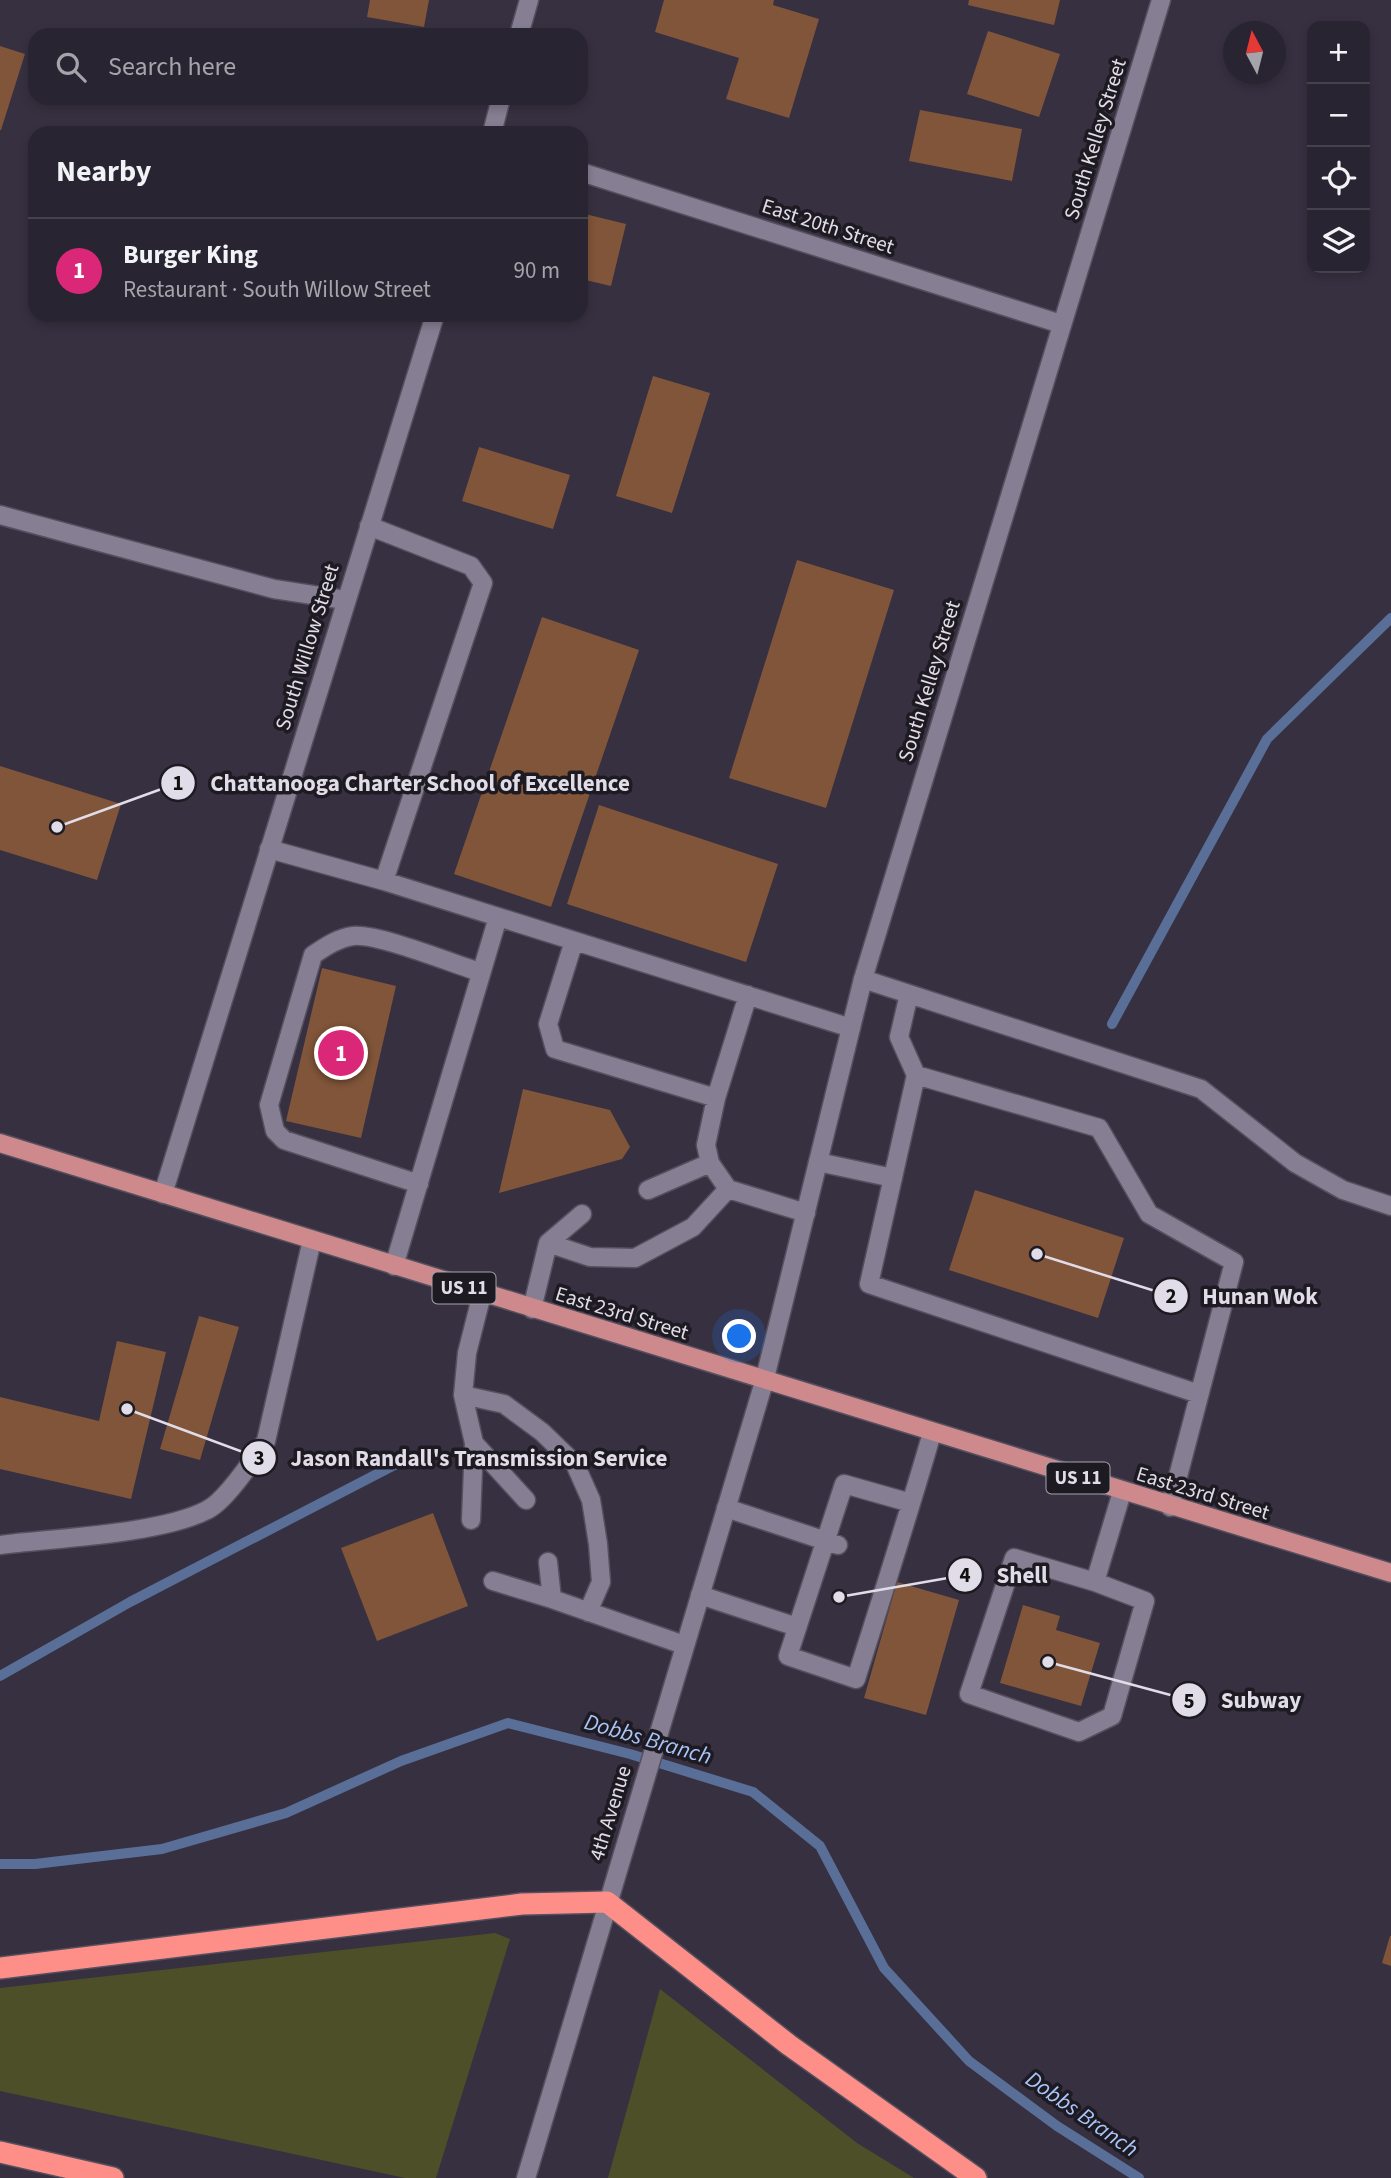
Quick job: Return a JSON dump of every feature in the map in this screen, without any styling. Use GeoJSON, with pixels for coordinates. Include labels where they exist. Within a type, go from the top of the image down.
{"type":"FeatureCollection","features":[{"type":"Feature","properties":{"kind":"highway"},"geometry":{"type":"LineString","coordinates":[[0,1968],[522,1904],[607,1902],[789,2045],[976,2178]]}},
{"type":"Feature","properties":{"kind":"highway"},"geometry":{"type":"LineString","coordinates":[[0,2152],[113,2178]]}},
{"type":"Feature","properties":{"kind":"main road"},"geometry":{"type":"LineString","coordinates":[[521,28],[528,0]]}},
{"type":"Feature","properties":{"kind":"main road","name":"South Kelley Street"},"geometry":{"type":"LineString","coordinates":[[764,1382],[863,979],[1161,0]]}},
{"type":"Feature","properties":{"kind":"main road"},"geometry":{"type":"LineString","coordinates":[[494,126],[500,105]]}},
{"type":"Feature","properties":{"kind":"main road","name":"East 20th Street"},"geometry":{"type":"LineString","coordinates":[[588,174],[1061,324]]}},
{"type":"Feature","properties":{"kind":"main road","name":"South Willow Street"},"geometry":{"type":"LineString","coordinates":[[163,1194],[433,322]]}},
{"type":"Feature","properties":{"kind":"main road"},"geometry":{"type":"LineString","coordinates":[[0,515],[274,589],[345,600]]}},
{"type":"Feature","properties":{"kind":"main road"},"geometry":{"type":"LineString","coordinates":[[369,526],[471,566],[483,583],[384,881]]}},
{"type":"Feature","properties":{"kind":"main road"},"geometry":{"type":"LineString","coordinates":[[269,849],[384,881],[851,1028]]}},
{"type":"Feature","properties":{"kind":"main road"},"geometry":{"type":"LineString","coordinates":[[394,1266],[498,917]]}},
{"type":"Feature","properties":{"kind":"main road"},"geometry":{"type":"LineString","coordinates":[[418,1184],[284,1140],[275,1131],[269,1105],[313,955],[328,945],[354,936],[480,972]]}},
{"type":"Feature","properties":{"kind":"main road"},"geometry":{"type":"LineString","coordinates":[[574,941],[548,1024],[555,1049],[716,1098]]}},
{"type":"Feature","properties":{"kind":"main road"},"geometry":{"type":"LineString","coordinates":[[863,979],[1201,1089],[1294,1163],[1343,1190],[1391,1206]]}},
{"type":"Feature","properties":{"kind":"main road"},"geometry":{"type":"LineString","coordinates":[[909,994],[899,1037],[916,1075],[869,1283],[1199,1394]]}},
{"type":"Feature","properties":{"kind":"main road"},"geometry":{"type":"LineString","coordinates":[[748,995],[716,1098],[706,1145],[710,1163],[728,1189],[806,1213]]}},
{"type":"Feature","properties":{"kind":"main road"},"geometry":{"type":"LineString","coordinates":[[916,1075],[1099,1128],[1149,1214],[1234,1262],[1170,1507]]}},
{"type":"Feature","properties":{"kind":"main road","name":"East 23rd Street"},"geometry":{"type":"LineString","coordinates":[[0,1143],[764,1382],[1391,1573]]}},
{"type":"Feature","properties":{"kind":"main road"},"geometry":{"type":"LineString","coordinates":[[818,1162],[893,1178]]}},
{"type":"Feature","properties":{"kind":"main road"},"geometry":{"type":"LineString","coordinates":[[648,1190],[710,1163]]}},
{"type":"Feature","properties":{"kind":"main road"},"geometry":{"type":"LineString","coordinates":[[548,1243],[590,1257],[635,1258],[693,1227],[728,1189]]}},
{"type":"Feature","properties":{"kind":"main road"},"geometry":{"type":"LineString","coordinates":[[532,1309],[548,1243],[582,1214]]}},
{"type":"Feature","properties":{"kind":"main road"},"geometry":{"type":"LineString","coordinates":[[0,1545],[158,1525],[209,1510],[248,1468],[266,1440],[312,1240]]}},
{"type":"Feature","properties":{"kind":"main road"},"geometry":{"type":"LineString","coordinates":[[471,1520],[474,1443],[463,1395],[467,1353],[482,1294]]}},
{"type":"Feature","properties":{"kind":"main road","name":"4th Avenue"},"geometry":{"type":"LineString","coordinates":[[526,2178],[764,1382]]}},
{"type":"Feature","properties":{"kind":"main road"},"geometry":{"type":"LineString","coordinates":[[463,1395],[504,1405],[542,1432],[575,1464],[591,1500],[598,1544],[601,1582],[588,1612]]}},
{"type":"Feature","properties":{"kind":"main road"},"geometry":{"type":"LineString","coordinates":[[911,1503],[844,1484],[832,1543],[814,1598],[797,1627],[788,1656],[856,1679],[869,1613],[886,1558],[911,1503],[932,1433]]}},
{"type":"Feature","properties":{"kind":"main road"},"geometry":{"type":"LineString","coordinates":[[474,1443],[526,1500]]}},
{"type":"Feature","properties":{"kind":"main road"},"geometry":{"type":"LineString","coordinates":[[1095,1583],[1122,1492]]}},
{"type":"Feature","properties":{"kind":"main road"},"geometry":{"type":"LineString","coordinates":[[726,1508],[832,1543]]}},
{"type":"Feature","properties":{"kind":"main road"},"geometry":{"type":"LineString","coordinates":[[1014,1558],[1095,1583],[1145,1601],[1112,1716],[1079,1732],[969,1694],[1014,1558]]}},
{"type":"Feature","properties":{"kind":"main road"},"geometry":{"type":"LineString","coordinates":[[548,1562],[552,1599]]}},
{"type":"Feature","properties":{"kind":"main road"},"geometry":{"type":"LineString","coordinates":[[494,1581],[684,1645]]}},
{"type":"Feature","properties":{"kind":"main road"},"geometry":{"type":"LineString","coordinates":[[700,1595],[797,1627]]}},
{"type":"Feature","properties":{"kind":"green space"},"geometry":{"type":"Polygon","coordinates":[[[495,1933],[510,1939],[436,2178],[405,2178],[0,2091],[0,1988],[495,1933]]]}},
{"type":"Feature","properties":{"kind":"green space"},"geometry":{"type":"Polygon","coordinates":[[[660,1989],[857,2143],[914,2178],[608,2178],[660,1989]]]}},
{"type":"Feature","properties":{"kind":"building"},"geometry":{"type":"Polygon","coordinates":[[[370,0],[429,0],[424,27],[367,17],[370,0]]]}},
{"type":"Feature","properties":{"kind":"building"},"geometry":{"type":"Polygon","coordinates":[[[664,0],[774,0],[773,5],[819,19],[789,118],[726,99],[739,58],[655,32],[664,0]]]}},
{"type":"Feature","properties":{"kind":"building"},"geometry":{"type":"Polygon","coordinates":[[[969,0],[1060,0],[1054,25],[968,5],[969,0]]]}},
{"type":"Feature","properties":{"kind":"building"},"geometry":{"type":"Polygon","coordinates":[[[988,31],[1060,54],[1039,117],[967,94],[988,31]]]}},
{"type":"Feature","properties":{"kind":"building"},"geometry":{"type":"Polygon","coordinates":[[[0,46],[25,54],[1,130],[0,130],[0,46]]]}},
{"type":"Feature","properties":{"kind":"building"},"geometry":{"type":"Polygon","coordinates":[[[920,110],[1022,129],[1012,181],[909,161],[920,110]]]}},
{"type":"Feature","properties":{"kind":"building"},"geometry":{"type":"Polygon","coordinates":[[[588,215],[626,224],[611,286],[588,281],[588,215]]]}},
{"type":"Feature","properties":{"kind":"building"},"geometry":{"type":"Polygon","coordinates":[[[653,376],[710,393],[672,513],[616,496],[653,376]]]}},
{"type":"Feature","properties":{"kind":"building"},"geometry":{"type":"Polygon","coordinates":[[[479,447],[570,475],[553,529],[462,501],[479,447]]]}},
{"type":"Feature","properties":{"kind":"building"},"geometry":{"type":"Polygon","coordinates":[[[797,560],[894,590],[826,808],[729,778],[797,560]]]}},
{"type":"Feature","properties":{"kind":"building"},"geometry":{"type":"Polygon","coordinates":[[[542,617],[639,650],[551,907],[454,874],[542,617]]]}},
{"type":"Feature","properties":{"kind":"building"},"geometry":{"type":"Polygon","coordinates":[[[0,766],[121,804],[97,880],[0,850],[0,766]]]}},
{"type":"Feature","properties":{"kind":"building"},"geometry":{"type":"Polygon","coordinates":[[[599,805],[778,864],[746,962],[567,904],[599,805]]]}},
{"type":"Feature","properties":{"kind":"building"},"geometry":{"type":"Polygon","coordinates":[[[322,968],[396,986],[361,1138],[286,1121],[322,968]]]}},
{"type":"Feature","properties":{"kind":"building"},"geometry":{"type":"Polygon","coordinates":[[[523,1089],[610,1110],[630,1147],[622,1159],[499,1193],[523,1089]]]}},
{"type":"Feature","properties":{"kind":"building"},"geometry":{"type":"Polygon","coordinates":[[[975,1190],[1124,1238],[1098,1318],[949,1270],[975,1190]]]}},
{"type":"Feature","properties":{"kind":"building"},"geometry":{"type":"Polygon","coordinates":[[[199,1316],[239,1327],[200,1460],[160,1449],[199,1316]]]}},
{"type":"Feature","properties":{"kind":"building"},"geometry":{"type":"Polygon","coordinates":[[[117,1341],[166,1352],[131,1499],[0,1469],[0,1397],[99,1421],[117,1341]]]}},
{"type":"Feature","properties":{"kind":"building"},"geometry":{"type":"Polygon","coordinates":[[[433,1513],[468,1606],[377,1641],[341,1548],[433,1513]]]}},
{"type":"Feature","properties":{"kind":"building"},"geometry":{"type":"Polygon","coordinates":[[[897,1582],[959,1600],[926,1715],[864,1698],[897,1582]]]}},
{"type":"Feature","properties":{"kind":"building"},"geometry":{"type":"Polygon","coordinates":[[[1023,1605],[1060,1616],[1056,1630],[1100,1643],[1081,1706],[1000,1683],[1023,1605]]]}},
{"type":"Feature","properties":{"kind":"building"},"geometry":{"type":"Polygon","coordinates":[[[1391,1936],[1391,1966],[1382,1963],[1391,1936]]]}},
{"type":"Feature","properties":{"kind":"waterway"},"geometry":{"type":"LineString","coordinates":[[1112,1024],[1267,739],[1391,618]]}},
{"type":"Feature","properties":{"kind":"waterway"},"geometry":{"type":"LineString","coordinates":[[0,1676],[130,1602],[406,1459]]}},
{"type":"Feature","properties":{"kind":"waterway","name":"Dobbs Branch"},"geometry":{"type":"LineString","coordinates":[[0,1864],[35,1864],[162,1849],[286,1813],[401,1761],[508,1723],[630,1754],[753,1792],[820,1846],[884,1968],[969,2061],[1057,2126],[1139,2178]]}},
{"type":"Feature","properties":{"kind":"place","name":"Chattanooga Charter School of Excellence"},"geometry":{"type":"Point","coordinates":[57,827]}},
{"type":"Feature","properties":{"kind":"place","name":"Burger King"},"geometry":{"type":"Point","coordinates":[341,1053]}},
{"type":"Feature","properties":{"kind":"place","name":"Hunan Wok"},"geometry":{"type":"Point","coordinates":[1037,1254]}},
{"type":"Feature","properties":{"kind":"place","name":"Jason Randall's Transmission Service"},"geometry":{"type":"Point","coordinates":[127,1409]}},
{"type":"Feature","properties":{"kind":"place","name":"Shell"},"geometry":{"type":"Point","coordinates":[839,1597]}},
{"type":"Feature","properties":{"kind":"place","name":"Subway"},"geometry":{"type":"Point","coordinates":[1048,1662]}}]}
